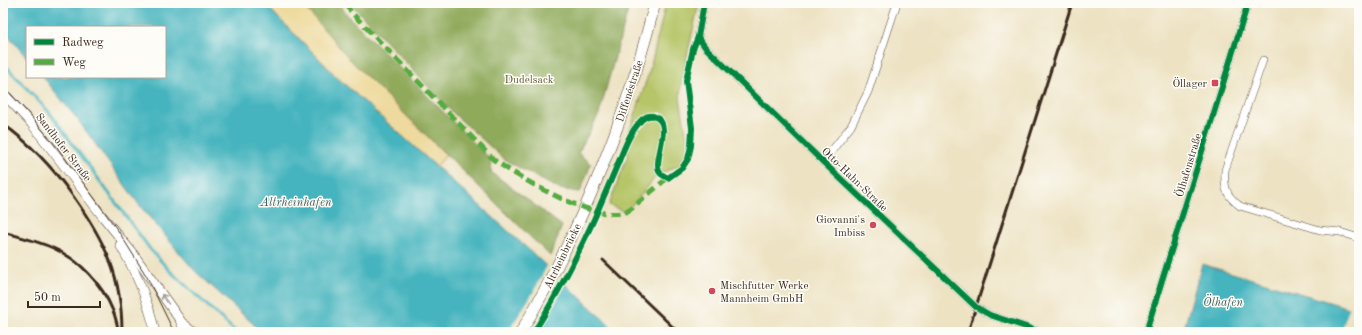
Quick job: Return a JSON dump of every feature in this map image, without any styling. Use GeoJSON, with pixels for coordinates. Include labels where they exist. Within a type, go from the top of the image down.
{"type":"FeatureCollection","features":[{"type":"Feature","properties":{"kind":"main road","name":"Diffenéstraße"},"geometry":{"type":"LineString","coordinates":[[598,178],[633,81],[655,3]]}},
{"type":"Feature","properties":{"kind":"main road","name":"Altrheinbrücke"},"geometry":{"type":"LineString","coordinates":[[521,332],[543,295],[564,253],[598,178]]}},
{"type":"Feature","properties":{"kind":"street","name":"Otto-Hahn-Straße"},"geometry":{"type":"LineString","coordinates":[[704,3],[698,37],[705,47],[823,162],[976,307],[990,315],[1041,332]]}},
{"type":"Feature","properties":{"kind":"street"},"geometry":{"type":"LineString","coordinates":[[823,162],[851,126],[868,92],[897,3]]}},
{"type":"Feature","properties":{"kind":"street","name":"Ölhafenstraße"},"geometry":{"type":"LineString","coordinates":[[1146,332],[1248,3]]}},
{"type":"Feature","properties":{"kind":"street"},"geometry":{"type":"LineString","coordinates":[[1263,60],[1225,170],[1224,182],[1227,193],[1233,201],[1240,206],[1320,230],[1340,232],[1359,238]]}},
{"type":"Feature","properties":{"kind":"street","name":"Sandhofer Straße"},"geometry":{"type":"LineString","coordinates":[[3,93],[31,123],[134,255],[180,320],[185,332]]}},
{"type":"Feature","properties":{"kind":"street","name":"Sandhofer Straße"},"geometry":{"type":"LineString","coordinates":[[104,218],[126,255],[143,289],[155,332]]}},
{"type":"Feature","properties":{"kind":"street"},"geometry":{"type":"LineString","coordinates":[[180,320],[196,332]]}},
{"type":"Feature","properties":{"kind":"green space"},"geometry":{"type":"Polygon","coordinates":[[[301,3],[339,3],[348,16],[492,161],[491,172],[562,226],[550,256],[353,63],[301,3]]]}},
{"type":"Feature","properties":{"kind":"green space","name":"Dudelsack"},"geometry":{"type":"Polygon","coordinates":[[[352,3],[630,3],[599,114],[578,153],[591,164],[580,192],[559,189],[505,160],[452,112],[352,3]]]}},
{"type":"Feature","properties":{"kind":"green space"},"geometry":{"type":"Polygon","coordinates":[[[666,3],[699,3],[681,83],[680,98],[687,140],[687,150],[680,165],[657,175],[628,209],[622,211],[609,205],[628,155],[626,143],[650,69],[666,3]]]}},
{"type":"Feature","properties":{"kind":"sand"},"geometry":{"type":"Polygon","coordinates":[[[264,3],[301,3],[353,63],[446,155],[436,167],[340,80],[264,3]]]}},
{"type":"Feature","properties":{"kind":"water","name":"Altrheinhafen"},"geometry":{"type":"Polygon","coordinates":[[[3,3],[264,3],[340,80],[527,248],[617,332],[262,332],[194,270],[140,206],[78,120],[44,78],[166,78],[166,26],[26,26],[26,57],[3,29],[3,3]]]}},
{"type":"Feature","properties":{"kind":"water","name":"Ölhafen"},"geometry":{"type":"Polygon","coordinates":[[[1202,264],[1359,311],[1359,332],[1183,332],[1202,264]]]}},
{"type":"Feature","properties":{"kind":"pier"},"geometry":{"type":"Polygon","coordinates":[[[548,264],[566,282],[557,300],[538,332],[508,332],[534,291],[548,264]]]}},
{"type":"Feature","properties":{"kind":"pier"},"geometry":{"type":"Polygon","coordinates":[[[1350,306],[1359,309],[1359,332],[1341,332],[1350,306]]]}},
{"type":"Feature","properties":{"kind":"waterway"},"geometry":{"type":"LineString","coordinates":[[3,63],[49,112],[150,249],[171,272],[236,332]]}},
{"type":"Feature","properties":{"kind":"tram line"},"geometry":{"type":"LineString","coordinates":[[3,85],[57,147],[119,232],[147,277],[174,332]]}},
{"type":"Feature","properties":{"kind":"railway"},"geometry":{"type":"LineString","coordinates":[[968,332],[1072,3]]}},
{"type":"Feature","properties":{"kind":"railway"},"geometry":{"type":"LineString","coordinates":[[3,124],[32,148],[58,176],[94,228],[103,244],[115,276],[119,293],[122,332]]}},
{"type":"Feature","properties":{"kind":"railway"},"geometry":{"type":"LineString","coordinates":[[3,232],[53,248],[63,253],[81,266],[103,291],[114,314],[119,332]]}},
{"type":"Feature","properties":{"kind":"railway"},"geometry":{"type":"LineString","coordinates":[[603,260],[678,332]]}},
{"type":"Feature","properties":{"kind":"marked path"},"geometry":{"type":"LineString","coordinates":[[345,3],[352,13],[494,160],[540,188],[579,206],[614,214],[631,209],[670,176]]}},
{"type":"Feature","properties":{"kind":"cycle path"},"geometry":{"type":"LineString","coordinates":[[534,332],[574,261],[595,217],[627,142],[639,123],[644,118],[653,116],[659,119],[662,125],[663,132],[658,165],[661,174],[668,178],[682,168],[688,159],[691,146],[692,128],[686,81],[693,49],[698,37],[704,3]]}},
{"type":"Feature","properties":{"kind":"cycle path"},"geometry":{"type":"LineString","coordinates":[[1146,332],[1248,3]]}},
{"type":"Feature","properties":{"kind":"cycle path"},"geometry":{"type":"LineString","coordinates":[[698,37],[705,47],[823,162],[976,307],[990,315],[1041,332]]}},
{"type":"Feature","properties":{"kind":"place","name":"Öllager"},"geometry":{"type":"Point","coordinates":[1215,83]}},
{"type":"Feature","properties":{"kind":"place","name":"Giovanni's Imbiss"},"geometry":{"type":"Point","coordinates":[873,225]}},
{"type":"Feature","properties":{"kind":"place","name":"Mischfutter Werke Mannheim GmbH"},"geometry":{"type":"Point","coordinates":[712,291]}}]}
